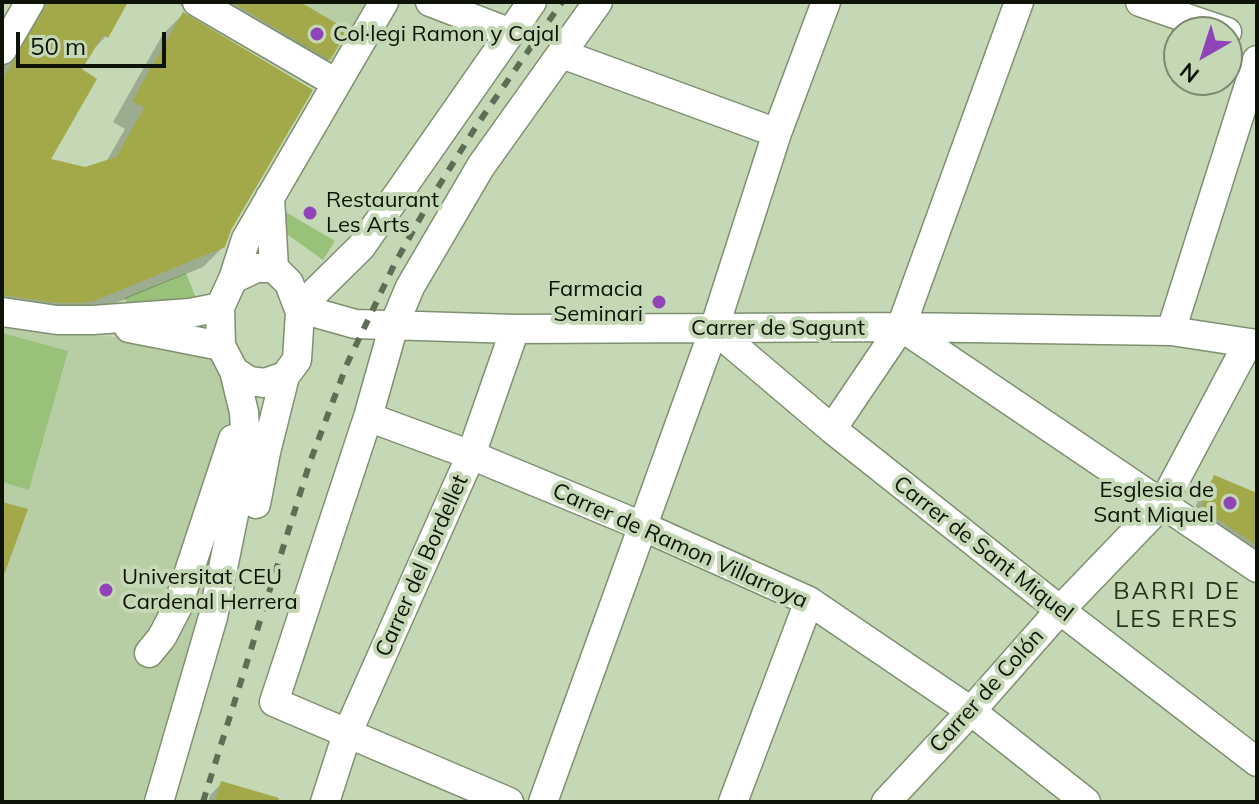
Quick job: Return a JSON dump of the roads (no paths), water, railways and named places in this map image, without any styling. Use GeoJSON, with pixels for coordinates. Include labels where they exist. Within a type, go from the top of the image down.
{"type":"FeatureCollection","features":[{"type":"Feature","properties":{"kind":"street"},"geometry":{"type":"LineString","coordinates":[[2,50],[30,2]]}},
{"type":"Feature","properties":{"kind":"street"},"geometry":{"type":"LineString","coordinates":[[197,2],[336,83]]}},
{"type":"Feature","properties":{"kind":"street"},"geometry":{"type":"LineString","coordinates":[[159,802],[213,617],[246,445],[244,412],[234,371],[221,346],[220,307],[246,239],[384,2]]}},
{"type":"Feature","properties":{"kind":"street"},"geometry":{"type":"LineString","coordinates":[[430,2],[511,33]]}},
{"type":"Feature","properties":{"kind":"street"},"geometry":{"type":"LineString","coordinates":[[254,516],[266,452],[291,368],[305,304],[361,247],[532,2]]}},
{"type":"Feature","properties":{"kind":"street"},"geometry":{"type":"LineString","coordinates":[[509,802],[274,702],[368,417],[394,325],[410,287],[481,166],[598,2]]}},
{"type":"Feature","properties":{"kind":"street"},"geometry":{"type":"LineString","coordinates":[[543,802],[714,329],[777,133],[826,2]]}},
{"type":"Feature","properties":{"kind":"street"},"geometry":{"type":"LineString","coordinates":[[832,429],[901,327],[1019,2]]}},
{"type":"Feature","properties":{"kind":"street"},"geometry":{"type":"LineString","coordinates":[[1140,2],[1181,16]]}},
{"type":"Feature","properties":{"kind":"street"},"geometry":{"type":"LineString","coordinates":[[562,54],[777,133]]}},
{"type":"Feature","properties":{"kind":"street"},"geometry":{"type":"LineString","coordinates":[[1171,331],[1257,60]]}},
{"type":"Feature","properties":{"kind":"street"},"geometry":{"type":"LineString","coordinates":[[270,196],[274,268],[305,304]]}},
{"type":"Feature","properties":{"kind":"street"},"geometry":{"type":"LineString","coordinates":[[233,279],[256,268],[274,268]]}},
{"type":"Feature","properties":{"kind":"street","name":"Carrer de Sagunt"},"geometry":{"type":"LineString","coordinates":[[305,304],[349,322],[394,325],[515,329],[901,327],[1171,331],[1252,344]]}},
{"type":"Feature","properties":{"kind":"street"},"geometry":{"type":"LineString","coordinates":[[2,312],[57,320],[93,320],[190,313],[220,307]]}},
{"type":"Feature","properties":{"kind":"street"},"geometry":{"type":"LineString","coordinates":[[93,320],[221,346]]}},
{"type":"Feature","properties":{"kind":"street"},"geometry":{"type":"LineString","coordinates":[[234,371],[249,381],[265,383],[291,368],[318,341],[349,322]]}},
{"type":"Feature","properties":{"kind":"street"},"geometry":{"type":"LineString","coordinates":[[901,327],[1257,568]]}},
{"type":"Feature","properties":{"kind":"street","name":"Carrer del Bordellet"},"geometry":{"type":"LineString","coordinates":[[325,802],[347,734],[471,455],[515,329]]}},
{"type":"Feature","properties":{"kind":"street","name":"Carrer de Sant Miquel"},"geometry":{"type":"LineString","coordinates":[[714,329],[832,429],[1257,762]]}},
{"type":"Feature","properties":{"kind":"street"},"geometry":{"type":"LineString","coordinates":[[213,617],[254,516],[318,341]]}},
{"type":"Feature","properties":{"kind":"street","name":"Carrer de Colón"},"geometry":{"type":"LineString","coordinates":[[886,802],[1060,610],[1163,503],[1252,344]]}},
{"type":"Feature","properties":{"kind":"street"},"geometry":{"type":"LineString","coordinates":[[149,653],[162,637],[177,608],[238,420],[244,412]]}},
{"type":"Feature","properties":{"kind":"street","name":"Carrer de Ramon Villarroya"},"geometry":{"type":"LineString","coordinates":[[368,417],[471,455],[642,526],[809,601],[971,711],[1086,802]]}},
{"type":"Feature","properties":{"kind":"street"},"geometry":{"type":"LineString","coordinates":[[733,802],[809,601]]}},
{"type":"Feature","properties":{"kind":"railway"},"geometry":{"type":"LineString","coordinates":[[203,802],[310,462],[347,364],[395,263],[435,192],[562,2]]}},
{"type":"Feature","properties":{"kind":"place","name":"Col·legi Ramon y Cajal"},"geometry":{"type":"Point","coordinates":[317,34]}},
{"type":"Feature","properties":{"kind":"place","name":"Restaurant Les Arts"},"geometry":{"type":"Point","coordinates":[310,213]}},
{"type":"Feature","properties":{"kind":"place","name":"Farmacia Seminari"},"geometry":{"type":"Point","coordinates":[659,302]}},
{"type":"Feature","properties":{"kind":"place","name":"Esglesia de Sant Miquel"},"geometry":{"type":"Point","coordinates":[1230,503]}},
{"type":"Feature","properties":{"kind":"place","name":"Universitat CEU Cardenal Herrera"},"geometry":{"type":"Point","coordinates":[106,590]}},
{"type":"Feature","properties":{"kind":"district","name":"BARRI DE LES ERES"},"geometry":{"type":"Point","coordinates":[1177,606]}}]}
